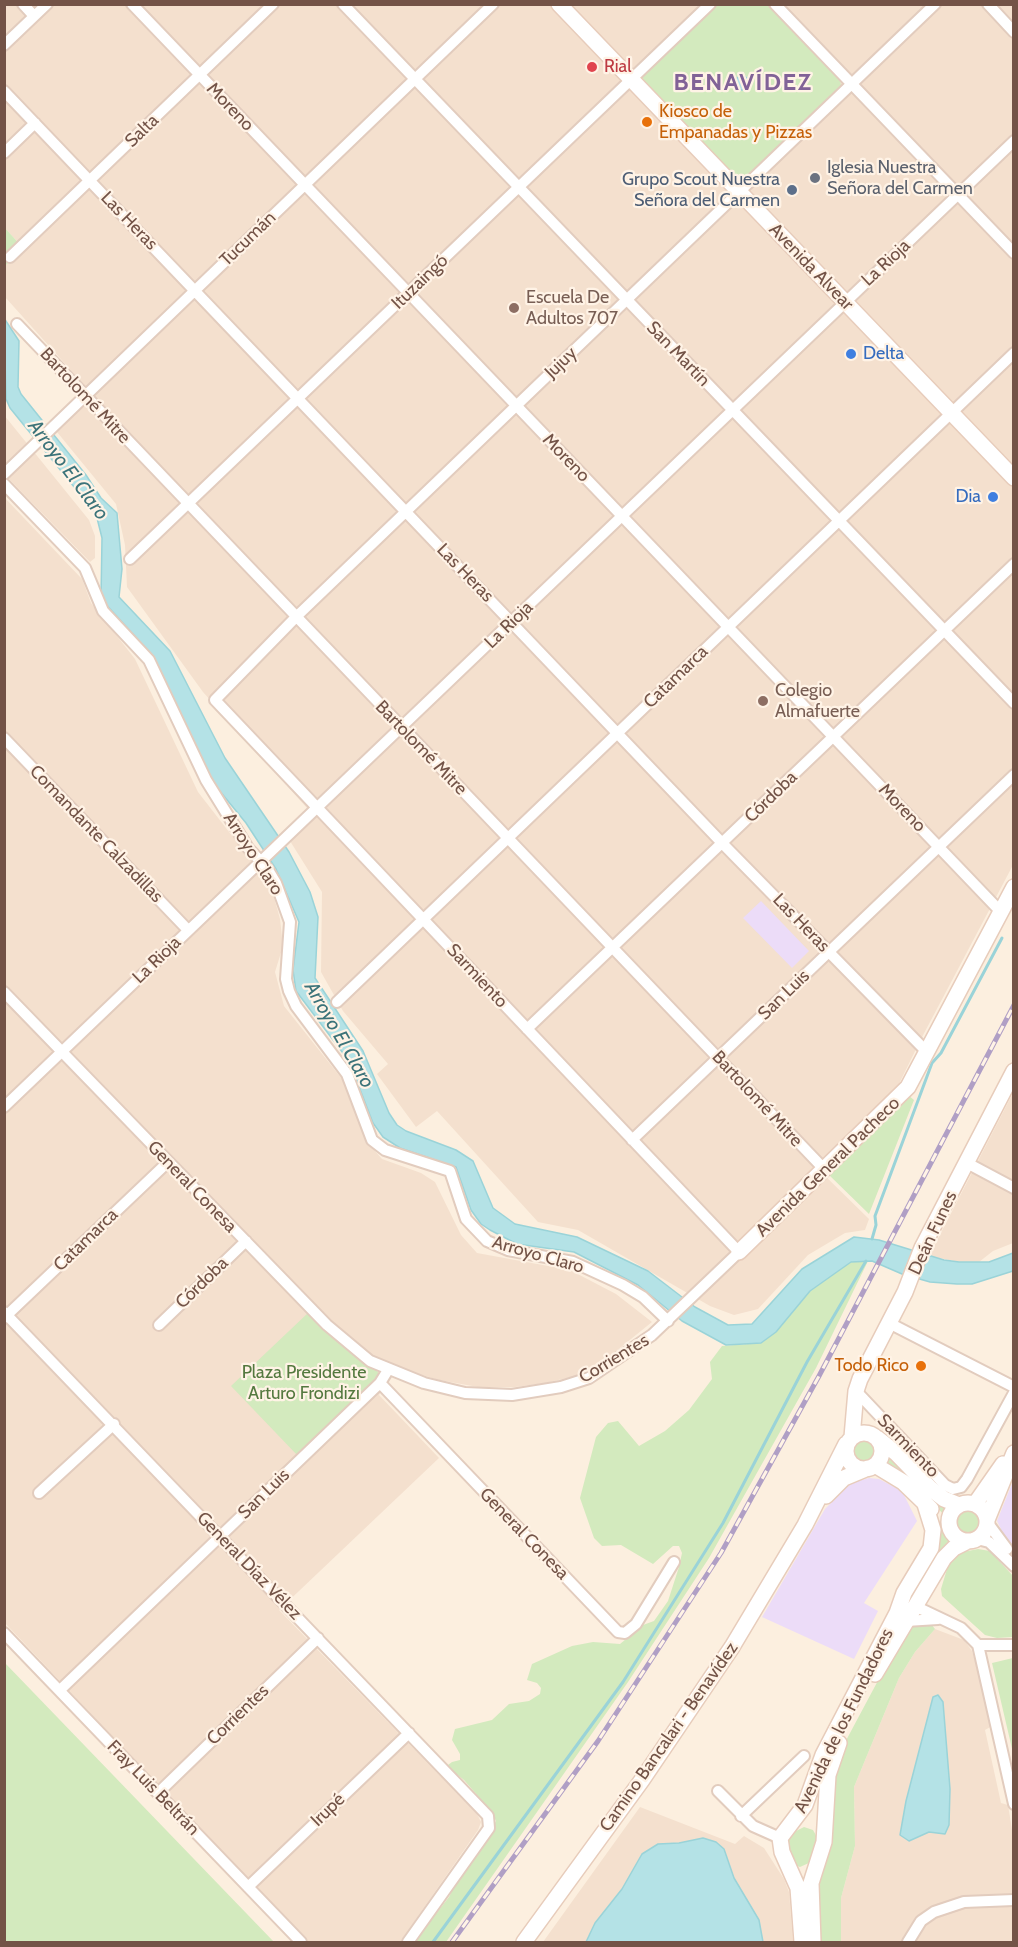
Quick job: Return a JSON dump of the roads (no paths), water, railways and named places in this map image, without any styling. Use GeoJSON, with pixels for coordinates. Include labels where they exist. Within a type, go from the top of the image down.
{"type":"FeatureCollection","features":[{"type":"Feature","properties":{"kind":"street"},"geometry":{"type":"LineString","coordinates":[[23,4],[34,16]]}},
{"type":"Feature","properties":{"kind":"street"},"geometry":{"type":"LineString","coordinates":[[4,45],[47,4]]}},
{"type":"Feature","properties":{"kind":"street","name":"Moreno"},"geometry":{"type":"LineString","coordinates":[[132,4],[833,737],[1007,914]]}},
{"type":"Feature","properties":{"kind":"street","name":"Salta"},"geometry":{"type":"LineString","coordinates":[[10,256],[273,4]]}},
{"type":"Feature","properties":{"kind":"street","name":"San Martín"},"geometry":{"type":"LineString","coordinates":[[343,4],[943,632],[1014,703]]}},
{"type":"Feature","properties":{"kind":"street","name":"Tucumán"},"geometry":{"type":"LineString","coordinates":[[4,474],[493,4]]}},
{"type":"Feature","properties":{"kind":"street","name":"Avenida Alvear"},"geometry":{"type":"LineString","coordinates":[[559,4],[1014,478]]}},
{"type":"Feature","properties":{"kind":"street","name":"Ituzaingó"},"geometry":{"type":"LineString","coordinates":[[130,559],[710,4]]}},
{"type":"Feature","properties":{"kind":"street"},"geometry":{"type":"LineString","coordinates":[[776,4],[1014,253]]}},
{"type":"Feature","properties":{"kind":"street","name":"Jujuy"},"geometry":{"type":"LineString","coordinates":[[215,700],[296,617],[935,4]]}},
{"type":"Feature","properties":{"kind":"street"},"geometry":{"type":"LineString","coordinates":[[988,4],[1014,32]]}},
{"type":"Feature","properties":{"kind":"street","name":"Las Heras"},"geometry":{"type":"LineString","coordinates":[[4,91],[299,398],[405,512],[619,732],[723,844],[927,1052]]}},
{"type":"Feature","properties":{"kind":"street"},"geometry":{"type":"LineString","coordinates":[[4,153],[35,123]]}},
{"type":"Feature","properties":{"kind":"street","name":"La Rioja"},"geometry":{"type":"LineString","coordinates":[[4,1107],[1014,141]]}},
{"type":"Feature","properties":{"kind":"street","name":"Bartolomé Mitre"},"geometry":{"type":"LineString","coordinates":[[17,324],[186,504],[825,1170]]}},
{"type":"Feature","properties":{"kind":"street","name":"Catamarca"},"geometry":{"type":"LineString","coordinates":[[337,1002],[1014,353]]}},
{"type":"Feature","properties":{"kind":"street","name":"Arroyo Claro"},"geometry":{"type":"LineString","coordinates":[[4,484],[89,573],[98,603],[149,660],[206,780],[248,848],[263,860],[276,883],[290,922],[286,979],[289,991],[296,1006],[347,1074],[369,1133],[377,1146],[450,1171],[466,1219],[487,1241],[508,1250],[573,1262],[623,1285],[643,1297],[670,1319]]}},
{"type":"Feature","properties":{"kind":"street","name":"Córdoba"},"geometry":{"type":"LineString","coordinates":[[527,1029],[1014,564]]}},
{"type":"Feature","properties":{"kind":"street","name":"Sarmiento"},"geometry":{"type":"LineString","coordinates":[[215,700],[739,1252]]}},
{"type":"Feature","properties":{"kind":"street","name":"Comandante Calzadillas"},"geometry":{"type":"LineString","coordinates":[[4,738],[188,930]]}},
{"type":"Feature","properties":{"kind":"street","name":"San Luis"},"geometry":{"type":"LineString","coordinates":[[632,1140],[1014,775]]}},
{"type":"Feature","properties":{"kind":"street","name":"Avenida General Pacheco"},"geometry":{"type":"LineString","coordinates":[[739,1252],[902,1095],[1007,914],[1013,888]]}},
{"type":"Feature","properties":{"kind":"street","name":"General Conesa"},"geometry":{"type":"LineString","coordinates":[[4,992],[327,1325],[361,1355],[388,1370]]}},
{"type":"Feature","properties":{"kind":"street","name":"Deán Funes"},"geometry":{"type":"LineString","coordinates":[[849,1440],[855,1394],[909,1282],[922,1248],[1014,1071]]}},
{"type":"Feature","properties":{"kind":"street","name":"Catamarca"},"geometry":{"type":"LineString","coordinates":[[6,1315],[168,1162]]}},
{"type":"Feature","properties":{"kind":"street"},"geometry":{"type":"LineString","coordinates":[[967,1163],[1014,1188]]}},
{"type":"Feature","properties":{"kind":"street","name":"Córdoba"},"geometry":{"type":"LineString","coordinates":[[159,1325],[246,1241]]}},
{"type":"Feature","properties":{"kind":"street","name":"Corrientes"},"geometry":{"type":"LineString","coordinates":[[388,1370],[432,1386],[465,1393],[512,1395],[542,1391],[589,1378],[636,1348],[670,1319],[739,1252]]}},
{"type":"Feature","properties":{"kind":"street","name":"General Díaz Vélez"},"geometry":{"type":"LineString","coordinates":[[6,1315],[114,1424],[488,1816],[489,1828],[408,1942]]}},
{"type":"Feature","properties":{"kind":"street"},"geometry":{"type":"LineString","coordinates":[[889,1323],[1014,1387]]}},
{"type":"Feature","properties":{"kind":"street","name":"San Luis"},"geometry":{"type":"LineString","coordinates":[[60,1690],[380,1383],[388,1370]]}},
{"type":"Feature","properties":{"kind":"street","name":"General Conesa"},"geometry":{"type":"LineString","coordinates":[[380,1383],[618,1632],[625,1633],[636,1624],[674,1562]]}},
{"type":"Feature","properties":{"kind":"street","name":"Sarmiento"},"geometry":{"type":"LineString","coordinates":[[855,1394],[945,1485],[957,1489],[964,1484],[1014,1393]]}},
{"type":"Feature","properties":{"kind":"street"},"geometry":{"type":"LineString","coordinates":[[855,1394],[858,1418],[882,1449],[871,1467]]}},
{"type":"Feature","properties":{"kind":"street"},"geometry":{"type":"LineString","coordinates":[[39,1493],[114,1424]]}},
{"type":"Feature","properties":{"kind":"street"},"geometry":{"type":"LineString","coordinates":[[1014,1556],[996,1537],[983,1510],[975,1504],[959,1505],[944,1499],[896,1453],[873,1436],[849,1440],[846,1455],[852,1465],[871,1467],[903,1482],[950,1527],[955,1535],[989,1542],[1014,1566]]}},
{"type":"Feature","properties":{"kind":"street","name":"Camino Bancalari - Benavídez"},"geometry":{"type":"LineString","coordinates":[[524,1942],[698,1698],[758,1606],[805,1525],[849,1440]]}},
{"type":"Feature","properties":{"kind":"street"},"geometry":{"type":"LineString","coordinates":[[975,1504],[1014,1446]]}},
{"type":"Feature","properties":{"kind":"street"},"geometry":{"type":"LineString","coordinates":[[972,1540],[984,1532],[1014,1453]]}},
{"type":"Feature","properties":{"kind":"street","name":"Camino Bancalari - Benavídez"},"geometry":{"type":"LineString","coordinates":[[805,1525],[837,1483],[850,1474],[871,1467]]}},
{"type":"Feature","properties":{"kind":"street","name":"Avenida de los Fundadores"},"geometry":{"type":"LineString","coordinates":[[813,1942],[811,1883],[825,1830],[826,1791],[832,1760],[857,1707],[910,1608],[933,1541],[933,1530],[924,1502]]}},
{"type":"Feature","properties":{"kind":"street"},"geometry":{"type":"LineString","coordinates":[[950,1527],[951,1514],[959,1505]]}},
{"type":"Feature","properties":{"kind":"street","name":"Avenida de los Fundadores"},"geometry":{"type":"LineString","coordinates":[[780,1838],[805,1805],[823,1755],[910,1608],[948,1554],[972,1540]]}},
{"type":"Feature","properties":{"kind":"street"},"geometry":{"type":"LineString","coordinates":[[910,1608],[926,1618],[947,1621]]}},
{"type":"Feature","properties":{"kind":"street"},"geometry":{"type":"LineString","coordinates":[[910,1608],[947,1621],[969,1633],[978,1645],[1014,1804]]}},
{"type":"Feature","properties":{"kind":"street","name":"Fray Luis Beltrán"},"geometry":{"type":"LineString","coordinates":[[4,1633],[301,1942]]}},
{"type":"Feature","properties":{"kind":"street","name":"Corrientes"},"geometry":{"type":"LineString","coordinates":[[158,1793],[318,1638]]}},
{"type":"Feature","properties":{"kind":"street"},"geometry":{"type":"LineString","coordinates":[[978,1645],[1014,1645]]}},
{"type":"Feature","properties":{"kind":"street","name":"Irupé"},"geometry":{"type":"LineString","coordinates":[[248,1887],[409,1733]]}},
{"type":"Feature","properties":{"kind":"street"},"geometry":{"type":"LineString","coordinates":[[741,1816],[804,1756]]}},
{"type":"Feature","properties":{"kind":"street"},"geometry":{"type":"LineString","coordinates":[[718,1791],[741,1816],[763,1832],[780,1838],[782,1852],[798,1888],[802,1942]]}},
{"type":"Feature","properties":{"kind":"street"},"geometry":{"type":"LineString","coordinates":[[795,1821],[813,1819],[819,1821],[825,1830]]}},
{"type":"Feature","properties":{"kind":"street"},"geometry":{"type":"LineString","coordinates":[[787,1862],[804,1868],[818,1862]]}},
{"type":"Feature","properties":{"kind":"street"},"geometry":{"type":"LineString","coordinates":[[908,1942],[921,1920],[934,1912],[964,1902],[1014,1900]]}},
{"type":"Feature","properties":{"kind":"water"},"geometry":{"type":"Polygon","coordinates":[[[739,76],[745,76],[749,83],[745,90],[739,90],[735,86],[735,80],[739,76]]]}},
{"type":"Feature","properties":{"kind":"water","name":"Arroyo El Claro"},"geometry":{"type":"Polygon","coordinates":[[[4,318],[19,341],[18,387],[21,394],[86,475],[101,498],[117,513],[122,569],[119,597],[170,651],[225,758],[289,852],[310,892],[318,917],[315,978],[363,1051],[389,1113],[397,1125],[406,1131],[456,1150],[473,1161],[493,1208],[515,1224],[577,1237],[648,1271],[695,1307],[728,1325],[752,1324],[802,1269],[854,1237],[879,1240],[944,1260],[959,1262],[989,1262],[1013,1253],[1013,1271],[972,1284],[957,1284],[930,1282],[902,1274],[872,1261],[851,1262],[810,1291],[776,1332],[761,1343],[726,1345],[682,1321],[638,1285],[574,1252],[517,1244],[490,1230],[481,1224],[471,1210],[456,1167],[400,1148],[383,1137],[373,1123],[349,1061],[296,991],[293,970],[299,922],[276,869],[246,823],[214,784],[152,655],[101,599],[102,538],[96,514],[10,408],[6,399],[4,318]]]}},
{"type":"Feature","properties":{"kind":"water"},"geometry":{"type":"Polygon","coordinates":[[[938,1695],[943,1702],[950,1789],[949,1825],[945,1834],[929,1832],[909,1841],[900,1835],[906,1801],[933,1697],[938,1695]]]}},
{"type":"Feature","properties":{"kind":"water"},"geometry":{"type":"Polygon","coordinates":[[[703,1838],[716,1842],[724,1849],[734,1878],[759,1920],[763,1942],[586,1942],[595,1923],[622,1889],[642,1854],[658,1844],[703,1838]]]}},
{"type":"Feature","properties":{"kind":"waterway"},"geometry":{"type":"LineString","coordinates":[[872,1239],[876,1225],[875,1216],[932,1063],[941,1053],[1002,938]]}},
{"type":"Feature","properties":{"kind":"waterway"},"geometry":{"type":"LineString","coordinates":[[433,1942],[623,1682],[723,1523],[807,1362],[866,1261]]}},
{"type":"Feature","properties":{"kind":"railway"},"geometry":{"type":"LineString","coordinates":[[452,1942],[598,1741],[721,1553],[819,1376],[1014,1005]]}},
{"type":"Feature","properties":{"kind":"place","name":"Rial"},"geometry":{"type":"Point","coordinates":[592,67]}},
{"type":"Feature","properties":{"kind":"place","name":"Kiosco de Empanadas y Pizzas"},"geometry":{"type":"Point","coordinates":[647,122]}},
{"type":"Feature","properties":{"kind":"place","name":"Iglesia Nuestra Señora del Carmen"},"geometry":{"type":"Point","coordinates":[815,178]}},
{"type":"Feature","properties":{"kind":"place","name":"Grupo Scout Nuestra Señora del Carmen"},"geometry":{"type":"Point","coordinates":[792,190]}},
{"type":"Feature","properties":{"kind":"place","name":"Escuela De Adultos 707"},"geometry":{"type":"Point","coordinates":[514,308]}},
{"type":"Feature","properties":{"kind":"place","name":"Delta"},"geometry":{"type":"Point","coordinates":[851,354]}},
{"type":"Feature","properties":{"kind":"place","name":"Dia"},"geometry":{"type":"Point","coordinates":[993,497]}},
{"type":"Feature","properties":{"kind":"place","name":"Colegio Almafuerte"},"geometry":{"type":"Point","coordinates":[763,701]}},
{"type":"Feature","properties":{"kind":"place","name":"Todo Rico"},"geometry":{"type":"Point","coordinates":[921,1366]}},
{"type":"Feature","properties":{"kind":"district","name":"BENAVÍDEZ"},"geometry":{"type":"Point","coordinates":[743,83]}},
{"type":"Feature","properties":{"kind":"park label","name":"Plaza Presidente Arturo Frondizi"},"geometry":{"type":"Point","coordinates":[304,1383]}}]}
